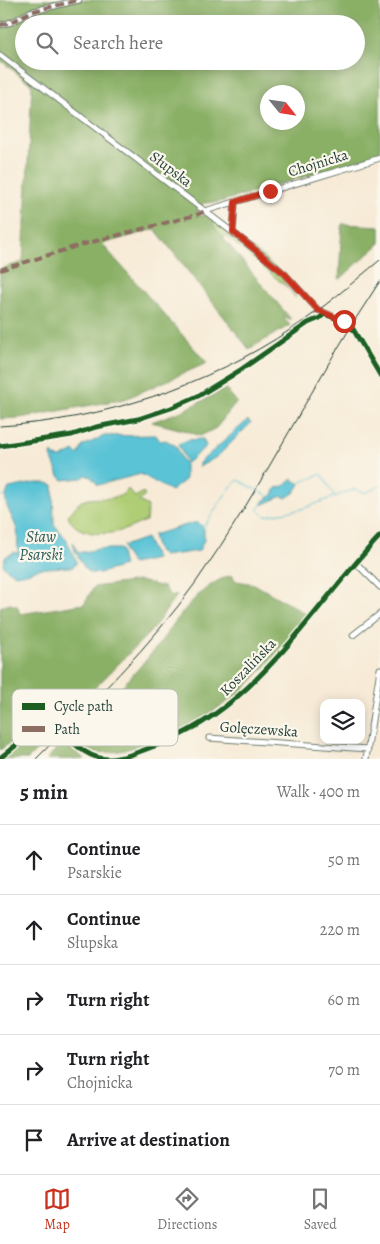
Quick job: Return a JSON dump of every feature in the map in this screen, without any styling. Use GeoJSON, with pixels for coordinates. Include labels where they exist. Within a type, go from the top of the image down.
{"type":"FeatureCollection","features":[{"type":"Feature","properties":{"kind":"street"},"geometry":{"type":"LineString","coordinates":[[25,15],[79,0]]}},
{"type":"Feature","properties":{"kind":"street"},"geometry":{"type":"LineString","coordinates":[[0,25],[15,20]]}},
{"type":"Feature","properties":{"kind":"street","name":"Słupska"},"geometry":{"type":"LineString","coordinates":[[0,55],[15,66]]}},
{"type":"Feature","properties":{"kind":"street","name":"Słupska"},"geometry":{"type":"LineString","coordinates":[[20,70],[233,232],[285,274],[320,312],[344,321],[353,328],[380,375]]}},
{"type":"Feature","properties":{"kind":"street","name":"Chojnicka"},"geometry":{"type":"LineString","coordinates":[[205,210],[380,158]]}},
{"type":"Feature","properties":{"kind":"street"},"geometry":{"type":"LineString","coordinates":[[233,232],[235,202]]}},
{"type":"Feature","properties":{"kind":"street","name":"Koszalińska"},"geometry":{"type":"LineString","coordinates":[[178,735],[189,731],[226,708],[253,684],[380,536]]}},
{"type":"Feature","properties":{"kind":"street"},"geometry":{"type":"LineString","coordinates":[[356,563],[380,587]]}},
{"type":"Feature","properties":{"kind":"street"},"geometry":{"type":"LineString","coordinates":[[353,635],[380,614]]}},
{"type":"Feature","properties":{"kind":"street"},"geometry":{"type":"LineString","coordinates":[[366,759],[380,669]]}},
{"type":"Feature","properties":{"kind":"street","name":"Golęczewska"},"geometry":{"type":"LineString","coordinates":[[209,738],[368,749]]}},
{"type":"Feature","properties":{"kind":"street","name":"Koszalińska"},"geometry":{"type":"LineString","coordinates":[[0,758],[15,746]]}},
{"type":"Feature","properties":{"kind":"street","name":"Koszalińska"},"geometry":{"type":"LineString","coordinates":[[76,746],[82,751],[104,759],[129,755],[152,746]]}},
{"type":"Feature","properties":{"kind":"green space"},"geometry":{"type":"Polygon","coordinates":[[[0,0],[380,0],[380,154],[219,202],[203,203],[197,212],[201,216],[207,214],[214,220],[213,225],[223,238],[291,319],[283,318],[290,325],[249,349],[155,229],[102,244],[207,363],[125,399],[19,418],[0,419],[0,269],[23,262],[32,85],[0,60],[0,0]]]}},
{"type":"Feature","properties":{"kind":"green space"},"geometry":{"type":"Polygon","coordinates":[[[214,220],[261,255],[283,275],[284,282],[296,298],[288,288],[226,236],[223,238],[213,225],[214,220]]]}},
{"type":"Feature","properties":{"kind":"green space"},"geometry":{"type":"Polygon","coordinates":[[[342,224],[380,226],[380,243],[339,280],[342,224]]]}},
{"type":"Feature","properties":{"kind":"green space"},"geometry":{"type":"Polygon","coordinates":[[[226,389],[237,402],[216,428],[200,436],[152,422],[182,411],[226,389]]]}},
{"type":"Feature","properties":{"kind":"green space"},"geometry":{"type":"Polygon","coordinates":[[[128,489],[135,497],[143,492],[145,496],[139,501],[148,506],[146,521],[113,533],[82,530],[71,522],[68,515],[80,502],[94,498],[118,497],[128,489]]]}},
{"type":"Feature","properties":{"kind":"green space"},"geometry":{"type":"Polygon","coordinates":[[[232,575],[236,581],[254,584],[308,615],[268,663],[242,690],[213,711],[178,730],[178,689],[120,689],[147,659],[184,610],[205,589],[232,575]]]}},
{"type":"Feature","properties":{"kind":"green space"},"geometry":{"type":"Polygon","coordinates":[[[139,581],[164,587],[171,597],[177,595],[152,630],[94,689],[12,689],[12,742],[0,750],[0,607],[10,604],[17,606],[20,614],[84,604],[94,587],[139,581]]]}},
{"type":"Feature","properties":{"kind":"green space"},"geometry":{"type":"Polygon","coordinates":[[[19,746],[41,746],[28,759],[3,759],[19,746]]]}},
{"type":"Feature","properties":{"kind":"green space"},"geometry":{"type":"Polygon","coordinates":[[[59,746],[66,746],[85,759],[47,759],[59,746]]]}},
{"type":"Feature","properties":{"kind":"green space"},"geometry":{"type":"Polygon","coordinates":[[[84,746],[138,746],[110,752],[94,752],[84,746]]]}},
{"type":"Feature","properties":{"kind":"water"},"geometry":{"type":"Polygon","coordinates":[[[248,420],[251,423],[218,456],[199,467],[199,463],[248,420]]]}},
{"type":"Feature","properties":{"kind":"water"},"geometry":{"type":"Polygon","coordinates":[[[156,435],[160,441],[166,440],[176,446],[182,460],[185,462],[185,480],[171,491],[141,474],[98,485],[91,477],[86,475],[82,478],[63,480],[59,476],[51,456],[52,453],[55,457],[61,458],[74,451],[78,455],[83,446],[104,436],[156,435]]]}},
{"type":"Feature","properties":{"kind":"water"},"geometry":{"type":"Polygon","coordinates":[[[203,439],[206,446],[187,463],[178,444],[188,440],[203,439]]]}},
{"type":"Feature","properties":{"kind":"water"},"geometry":{"type":"Polygon","coordinates":[[[292,479],[300,484],[295,492],[286,498],[282,496],[262,505],[263,501],[273,495],[276,488],[284,486],[292,479]]]}},
{"type":"Feature","properties":{"kind":"water","name":"Staw Psarski"},"geometry":{"type":"Polygon","coordinates":[[[35,483],[53,485],[54,524],[66,539],[77,562],[73,567],[37,569],[28,573],[15,574],[3,565],[5,557],[15,552],[19,554],[17,530],[8,509],[7,493],[9,488],[35,483]]]}},
{"type":"Feature","properties":{"kind":"water"},"geometry":{"type":"Polygon","coordinates":[[[193,523],[199,523],[204,528],[204,540],[199,551],[163,556],[156,548],[153,535],[193,523]]]}},
{"type":"Feature","properties":{"kind":"water"},"geometry":{"type":"Polygon","coordinates":[[[146,538],[156,559],[132,564],[124,552],[123,546],[146,538]]]}},
{"type":"Feature","properties":{"kind":"water"},"geometry":{"type":"Polygon","coordinates":[[[73,542],[78,553],[99,549],[100,547],[102,549],[120,549],[124,566],[100,573],[90,573],[86,570],[75,551],[73,542]]]}},
{"type":"Feature","properties":{"kind":"waterway"},"geometry":{"type":"LineString","coordinates":[[299,483],[322,474],[335,497]]}},
{"type":"Feature","properties":{"kind":"waterway"},"geometry":{"type":"LineString","coordinates":[[204,526],[224,496],[238,480],[270,497]]}},
{"type":"Feature","properties":{"kind":"waterway"},"geometry":{"type":"LineString","coordinates":[[262,503],[258,509],[265,516],[302,509],[355,489],[365,493],[380,486]]}},
{"type":"Feature","properties":{"kind":"waterway"},"geometry":{"type":"LineString","coordinates":[[0,495],[6,498]]}},
{"type":"Feature","properties":{"kind":"railway"},"geometry":{"type":"LineString","coordinates":[[0,426],[39,422],[115,408],[189,383],[260,349],[293,328],[327,304],[380,260]]}},
{"type":"Feature","properties":{"kind":"railway"},"geometry":{"type":"LineString","coordinates":[[105,689],[140,652],[178,606],[221,545],[267,470],[333,355],[380,281]]}},
{"type":"Feature","properties":{"kind":"railway"},"geometry":{"type":"LineString","coordinates":[[36,759],[49,746]]}},
{"type":"Feature","properties":{"kind":"marked path"},"geometry":{"type":"LineString","coordinates":[[25,15],[79,0]]}},
{"type":"Feature","properties":{"kind":"marked path"},"geometry":{"type":"LineString","coordinates":[[0,25],[15,20]]}},
{"type":"Feature","properties":{"kind":"marked path"},"geometry":{"type":"LineString","coordinates":[[0,270],[84,244],[205,211]]}},
{"type":"Feature","properties":{"kind":"cycle path"},"geometry":{"type":"LineString","coordinates":[[0,446],[72,435],[96,427],[138,419],[171,408],[198,396],[239,371],[324,314],[344,321],[353,329],[380,375]]}},
{"type":"Feature","properties":{"kind":"cycle path"},"geometry":{"type":"LineString","coordinates":[[178,735],[222,709],[251,684],[278,656],[380,536]]}},
{"type":"Feature","properties":{"kind":"cycle path"},"geometry":{"type":"LineString","coordinates":[[0,758],[15,746]]}},
{"type":"Feature","properties":{"kind":"cycle path"},"geometry":{"type":"LineString","coordinates":[[78,746],[87,753],[108,759]]}},
{"type":"Feature","properties":{"kind":"cycle path"},"geometry":{"type":"LineString","coordinates":[[108,759],[119,758],[154,746]]}},
{"type":"Feature","properties":{"kind":"route"},"geometry":{"type":"LineString","coordinates":[[270,191],[235,202],[233,232],[285,274],[313,306],[326,315],[344,321]]}}]}
